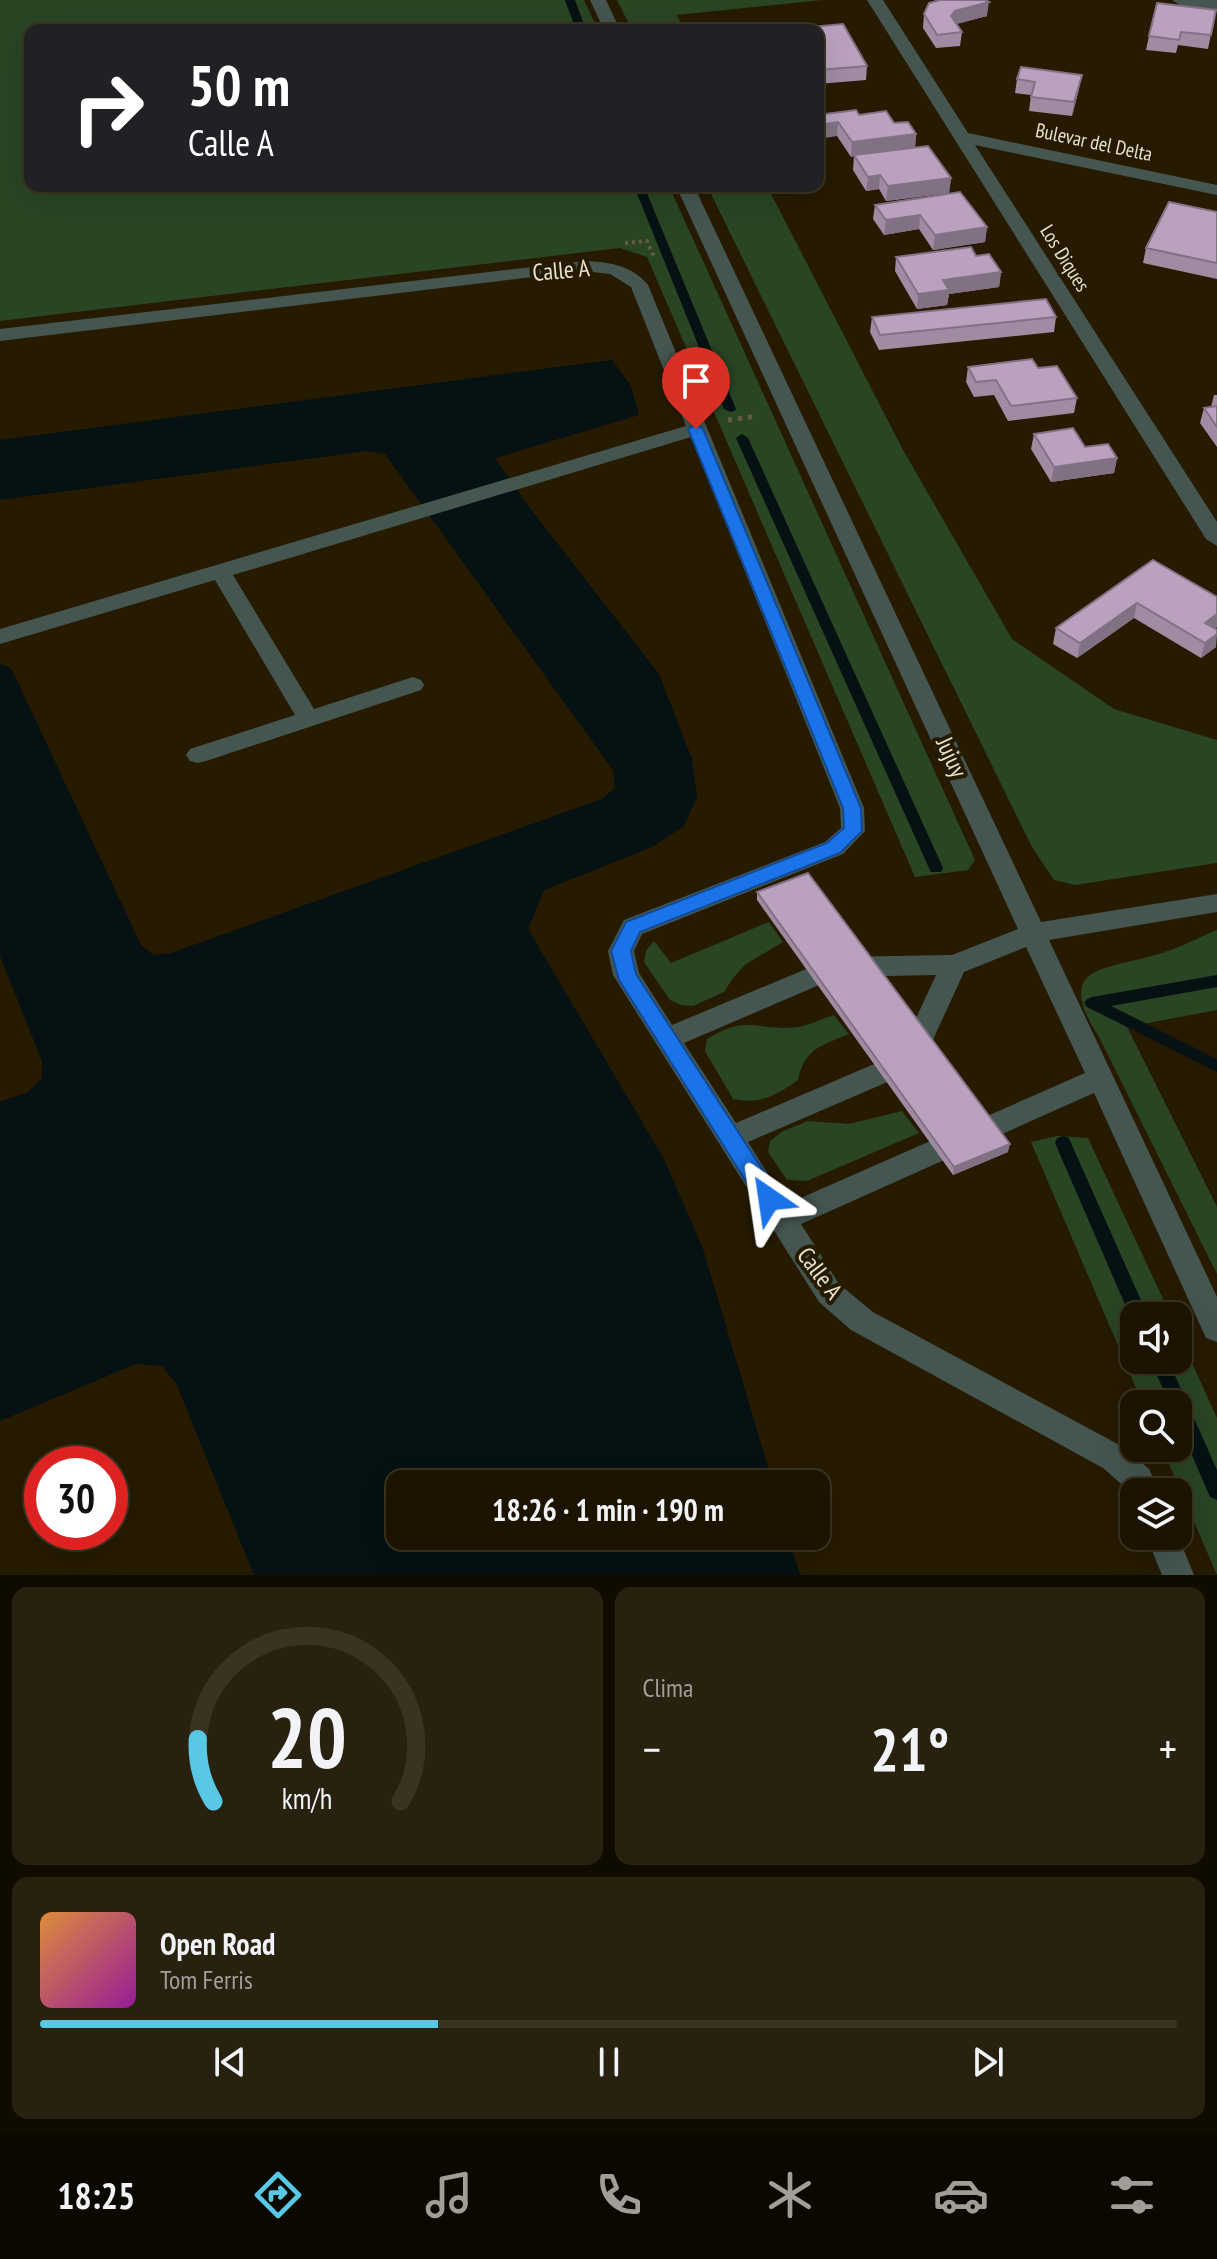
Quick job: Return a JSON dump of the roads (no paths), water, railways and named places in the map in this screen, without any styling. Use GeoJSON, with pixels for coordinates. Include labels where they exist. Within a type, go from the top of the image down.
{"type":"FeatureCollection","features":[{"type":"Feature","properties":{"kind":"street"},"geometry":{"type":"LineString","coordinates":[[598,0],[609,24]]}},
{"type":"Feature","properties":{"kind":"street","name":"Los Diques"},"geometry":{"type":"LineString","coordinates":[[875,0],[1217,539]]}},
{"type":"Feature","properties":{"kind":"street"},"geometry":{"type":"LineString","coordinates":[[1180,0],[1210,3]]}},
{"type":"Feature","properties":{"kind":"street","name":"Bulevar del Delta"},"geometry":{"type":"LineString","coordinates":[[968,145],[1217,190]]}},
{"type":"Feature","properties":{"kind":"street","name":"Bulevar del Delta"},"geometry":{"type":"LineString","coordinates":[[968,145],[1217,205]]}},
{"type":"Feature","properties":{"kind":"street","name":"Jujuy"},"geometry":{"type":"LineString","coordinates":[[688,192],[1217,1329]]}},
{"type":"Feature","properties":{"kind":"street","name":"Calle A"},"geometry":{"type":"LineString","coordinates":[[0,335],[584,266],[601,267],[631,276],[639,285],[852,808],[853,831],[834,848],[633,927],[621,951],[626,975],[829,1293],[862,1321],[1114,1458],[1137,1478]]}},
{"type":"Feature","properties":{"kind":"street"},"geometry":{"type":"LineString","coordinates":[[0,637],[696,429]]}},
{"type":"Feature","properties":{"kind":"street"},"geometry":{"type":"LineString","coordinates":[[220,571],[309,719]]}},
{"type":"Feature","properties":{"kind":"street"},"geometry":{"type":"LineString","coordinates":[[198,755],[413,685]]}},
{"type":"Feature","properties":{"kind":"street"},"geometry":{"type":"LineString","coordinates":[[667,1039],[835,967],[954,965],[1035,933],[1217,903]]}},
{"type":"Feature","properties":{"kind":"street"},"geometry":{"type":"LineString","coordinates":[[730,1138],[910,1060],[954,965]]}},
{"type":"Feature","properties":{"kind":"street"},"geometry":{"type":"LineString","coordinates":[[782,1219],[1099,1079]]}},
{"type":"Feature","properties":{"kind":"street"},"geometry":{"type":"LineString","coordinates":[[1168,1550],[1178,1575]]}},
{"type":"Feature","properties":{"kind":"waterway"},"geometry":{"type":"LineString","coordinates":[[570,0],[579,24]]}},
{"type":"Feature","properties":{"kind":"waterway"},"geometry":{"type":"LineString","coordinates":[[641,192],[730,409]]}},
{"type":"Feature","properties":{"kind":"waterway"},"geometry":{"type":"LineString","coordinates":[[742,438],[936,868]]}},
{"type":"Feature","properties":{"kind":"waterway"},"geometry":{"type":"LineString","coordinates":[[1217,981],[1092,1003],[1217,1066]]}},
{"type":"Feature","properties":{"kind":"waterway"},"geometry":{"type":"LineString","coordinates":[[1063,1143],[1133,1302]]}},
{"type":"Feature","properties":{"kind":"waterway"},"geometry":{"type":"LineString","coordinates":[[1165,1374],[1217,1491]]}}]}
